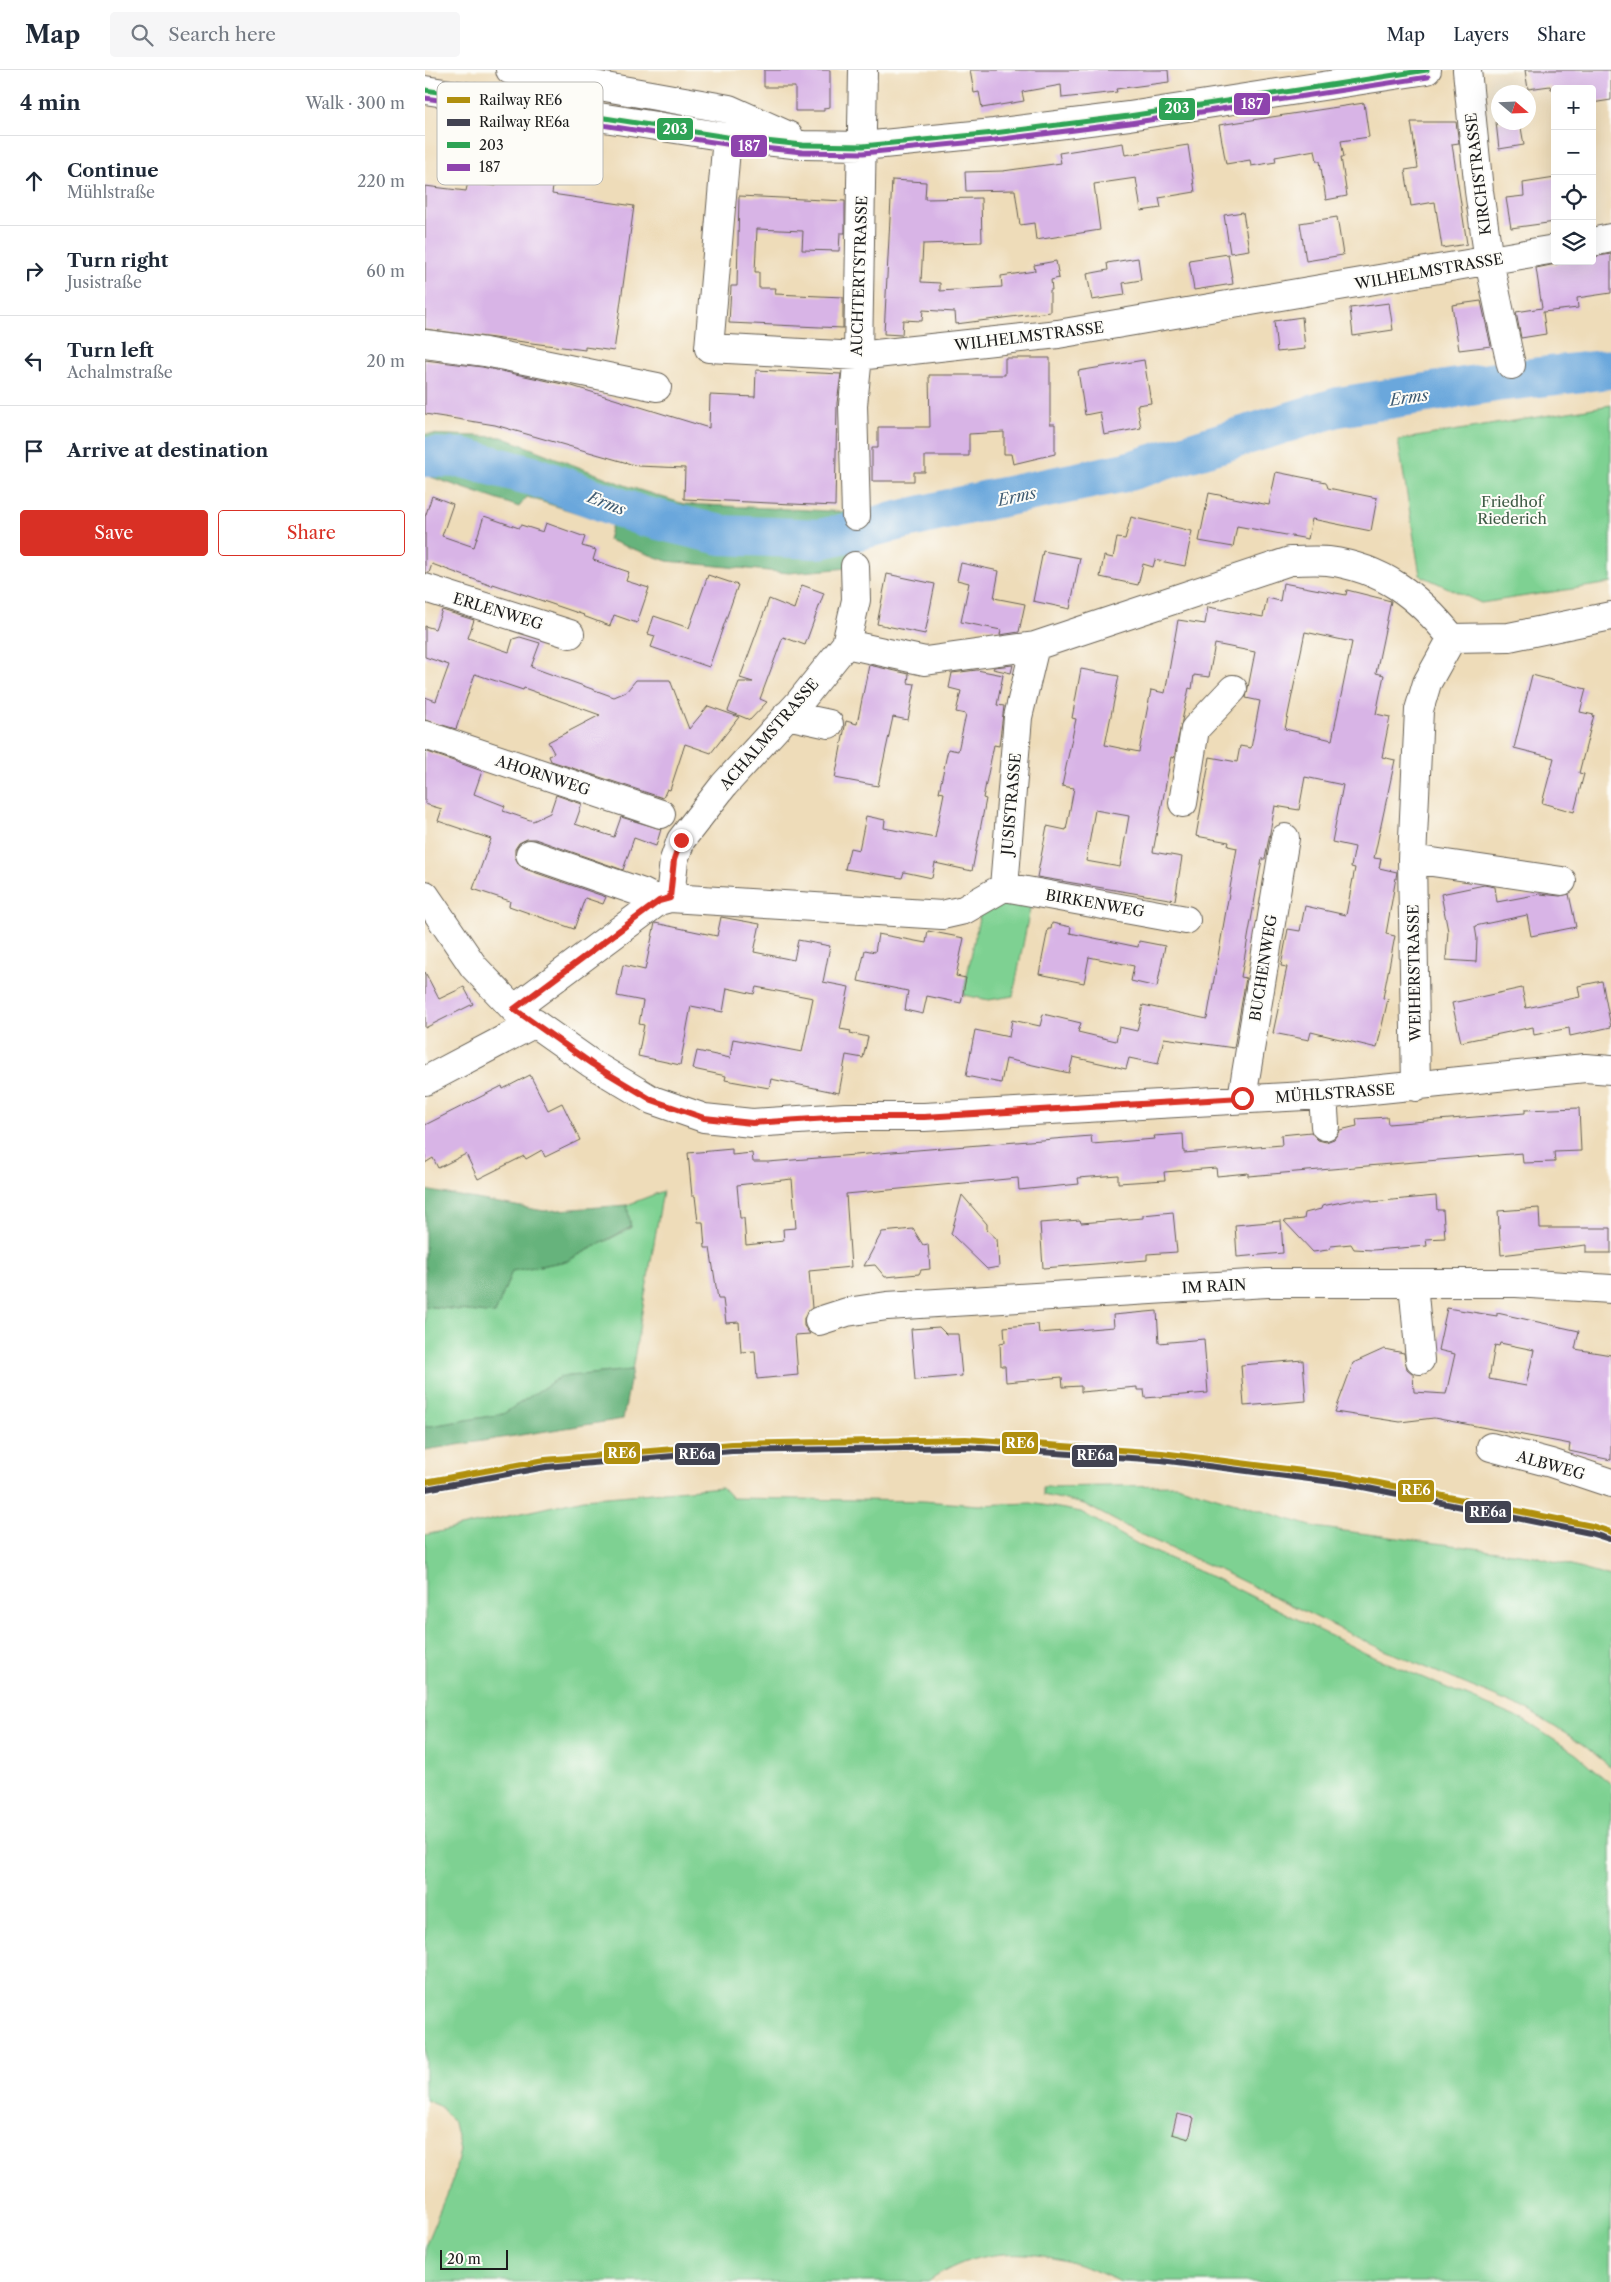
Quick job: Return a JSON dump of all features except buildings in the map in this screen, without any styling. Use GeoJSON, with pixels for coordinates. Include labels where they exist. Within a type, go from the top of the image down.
{"type":"FeatureCollection","features":[{"type":"Feature","properties":{"kind":"street"},"geometry":{"type":"LineString","coordinates":[[510,70],[577,82]]}},
{"type":"Feature","properties":{"kind":"street","name":"AUCHTERTSTRASSE"},"geometry":{"type":"LineString","coordinates":[[856,516],[853,405],[858,356],[863,70]]}},
{"type":"Feature","properties":{"kind":"street"},"geometry":{"type":"LineString","coordinates":[[603,118],[727,137],[803,145],[863,146],[994,133],[1129,116],[1427,70]]}},
{"type":"Feature","properties":{"kind":"street","name":"KIRCHSTRASSE"},"geometry":{"type":"LineString","coordinates":[[1467,70],[1479,191],[1489,261],[1511,365]]}},
{"type":"Feature","properties":{"kind":"street"},"geometry":{"type":"LineString","coordinates":[[603,87],[729,109],[785,132],[803,145]]}},
{"type":"Feature","properties":{"kind":"street","name":"WILHELMSTRASSE"},"geometry":{"type":"LineString","coordinates":[[727,137],[709,348],[858,356],[1058,334],[1551,250]]}},
{"type":"Feature","properties":{"kind":"street"},"geometry":{"type":"LineString","coordinates":[[1596,241],[1611,238]]}},
{"type":"Feature","properties":{"kind":"street"},"geometry":{"type":"LineString","coordinates":[[425,344],[485,352],[657,387]]}},
{"type":"Feature","properties":{"kind":"street"},"geometry":{"type":"LineString","coordinates":[[846,644],[925,661],[1035,646],[1290,561],[1328,561],[1366,570],[1407,590],[1432,614],[1452,638],[1509,637],[1611,616]]}},
{"type":"Feature","properties":{"kind":"street","name":"ACHALMSTRASSE"},"geometry":{"type":"LineString","coordinates":[[665,899],[674,860],[681,840],[724,785],[787,715],[846,644],[857,600],[855,566]]}},
{"type":"Feature","properties":{"kind":"street","name":"ERLENWEG"},"geometry":{"type":"LineString","coordinates":[[425,588],[570,634]]}},
{"type":"Feature","properties":{"kind":"street","name":"WEIHERSTRASSE"},"geometry":{"type":"LineString","coordinates":[[1416,1087],[1413,859],[1419,710],[1427,683],[1452,638]]}},
{"type":"Feature","properties":{"kind":"street","name":"JUSISTRASSE"},"geometry":{"type":"LineString","coordinates":[[1004,887],[1018,716],[1035,646]]}},
{"type":"Feature","properties":{"kind":"street"},"geometry":{"type":"LineString","coordinates":[[1183,803],[1195,729],[1233,689]]}},
{"type":"Feature","properties":{"kind":"street"},"geometry":{"type":"LineString","coordinates":[[787,715],[829,724]]}},
{"type":"Feature","properties":{"kind":"street","name":"AHORNWEG"},"geometry":{"type":"LineString","coordinates":[[425,735],[661,814]]}},
{"type":"Feature","properties":{"kind":"street","name":"BUCHENWEG"},"geometry":{"type":"LineString","coordinates":[[1242,1098],[1285,838]]}},
{"type":"Feature","properties":{"kind":"street"},"geometry":{"type":"LineString","coordinates":[[530,854],[665,899],[942,915],[964,910],[1004,887]]}},
{"type":"Feature","properties":{"kind":"street"},"geometry":{"type":"LineString","coordinates":[[1413,859],[1562,880]]}},
{"type":"Feature","properties":{"kind":"street","name":"BIRKENWEG"},"geometry":{"type":"LineString","coordinates":[[1004,887],[1186,920]]}},
{"type":"Feature","properties":{"kind":"street","name":"MÜHLSTRASSE"},"geometry":{"type":"LineString","coordinates":[[425,895],[474,967],[525,1016],[592,1064],[652,1100],[704,1118],[752,1123],[845,1117],[924,1117],[1323,1095],[1416,1087],[1585,1068],[1611,1070]]}},
{"type":"Feature","properties":{"kind":"street"},"geometry":{"type":"LineString","coordinates":[[425,1081],[525,1016],[665,899]]}},
{"type":"Feature","properties":{"kind":"street"},"geometry":{"type":"LineString","coordinates":[[1323,1095],[1325,1126]]}},
{"type":"Feature","properties":{"kind":"street"},"geometry":{"type":"LineString","coordinates":[[1413,1283],[1420,1360]]}},
{"type":"Feature","properties":{"kind":"street","name":"IM RAIN"},"geometry":{"type":"LineString","coordinates":[[819,1321],[847,1312],[896,1305],[1267,1284],[1516,1284],[1611,1289]]}},
{"type":"Feature","properties":{"kind":"street","name":"ALBWEG"},"geometry":{"type":"LineString","coordinates":[[1491,1447],[1551,1463],[1611,1483]]}},
{"type":"Feature","properties":{"kind":"green space","name":"Friedhof Riederich"},"geometry":{"type":"Polygon","coordinates":[[[1611,405],[1611,583],[1481,603],[1420,575],[1398,440],[1611,405]]]}},
{"type":"Feature","properties":{"kind":"green space"},"geometry":{"type":"Polygon","coordinates":[[[425,434],[502,437],[630,487],[684,504],[851,512],[849,568],[789,573],[667,561],[608,540],[612,524],[527,497],[519,507],[425,475],[425,434]]]}},
{"type":"Feature","properties":{"kind":"green space"},"geometry":{"type":"Polygon","coordinates":[[[1011,900],[1031,904],[1013,996],[989,1000],[963,995],[981,908],[1011,900]]]}},
{"type":"Feature","properties":{"kind":"green space"},"geometry":{"type":"Polygon","coordinates":[[[425,1190],[544,1211],[627,1205],[631,1227],[567,1261],[512,1271],[495,1314],[425,1306],[425,1190]]]}},
{"type":"Feature","properties":{"kind":"green space"},"geometry":{"type":"Polygon","coordinates":[[[663,1191],[632,1370],[560,1377],[503,1414],[425,1427],[425,1306],[495,1314],[512,1271],[567,1261],[631,1228],[627,1205],[663,1191]]]}},
{"type":"Feature","properties":{"kind":"green space"},"geometry":{"type":"Polygon","coordinates":[[[632,1370],[623,1419],[425,1450],[425,1427],[503,1414],[560,1377],[632,1370]]]}},
{"type":"Feature","properties":{"kind":"green space"},"geometry":{"type":"Polygon","coordinates":[[[1177,1485],[1314,1527],[1535,1556],[1611,1577],[1611,1767],[1582,1744],[1529,1711],[1373,1645],[1226,1573],[1146,1537],[1084,1504],[1043,1495],[1043,1487],[1177,1485]]]}},
{"type":"Feature","properties":{"kind":"green space"},"geometry":{"type":"Polygon","coordinates":[[[722,1487],[732,1498],[922,1501],[979,1505],[1031,1503],[1081,1512],[1141,1546],[1223,1582],[1367,1654],[1525,1721],[1576,1754],[1611,1784],[1611,2282],[1121,2282],[1073,2263],[1048,2257],[1024,2254],[999,2254],[975,2259],[951,2268],[928,2282],[425,2282],[425,2246],[454,2176],[460,2150],[454,2123],[441,2107],[425,2100],[425,1535],[584,1499],[722,1487]]]}},
{"type":"Feature","properties":{"kind":"waterway","name":"Erms"},"geometry":{"type":"LineString","coordinates":[[425,457],[463,458],[536,477],[642,516],[721,535],[820,539],[988,500],[1126,472],[1338,407],[1496,382],[1611,369]]}},
{"type":"Feature","properties":{"kind":"rail line","name":"RE6"},"geometry":{"type":"LineString","coordinates":[[425,1482],[545,1460],[732,1444],[966,1439],[1162,1453],[1349,1477],[1592,1526],[1611,1532]]}},
{"type":"Feature","properties":{"kind":"rail line","name":"RE6a"},"geometry":{"type":"LineString","coordinates":[[426,1489],[546,1467],[732,1451],[966,1447],[1161,1460],[1348,1484],[1590,1533],[1609,1539]]}},
{"type":"Feature","properties":{"kind":"transit line","name":"203"},"geometry":{"type":"LineString","coordinates":[[603,118],[727,137],[803,145],[863,146],[994,133],[1129,116],[1427,70]]}},
{"type":"Feature","properties":{"kind":"transit line","name":"187"},"geometry":{"type":"LineString","coordinates":[[603,125],[726,144],[802,152],[863,153],[995,140],[1130,123],[1428,77]]}},
{"type":"Feature","properties":{"kind":"transit line","name":"203"},"geometry":{"type":"LineString","coordinates":[[425,90],[437,92]]}},
{"type":"Feature","properties":{"kind":"transit line","name":"187"},"geometry":{"type":"LineString","coordinates":[[425,98],[437,100]]}},
{"type":"Feature","properties":{"kind":"route"},"geometry":{"type":"LineString","coordinates":[[681,840],[674,860],[670,898],[659,901],[514,1009],[592,1064],[652,1100],[704,1118],[752,1123],[845,1117],[924,1117],[1242,1098]]}}]}
